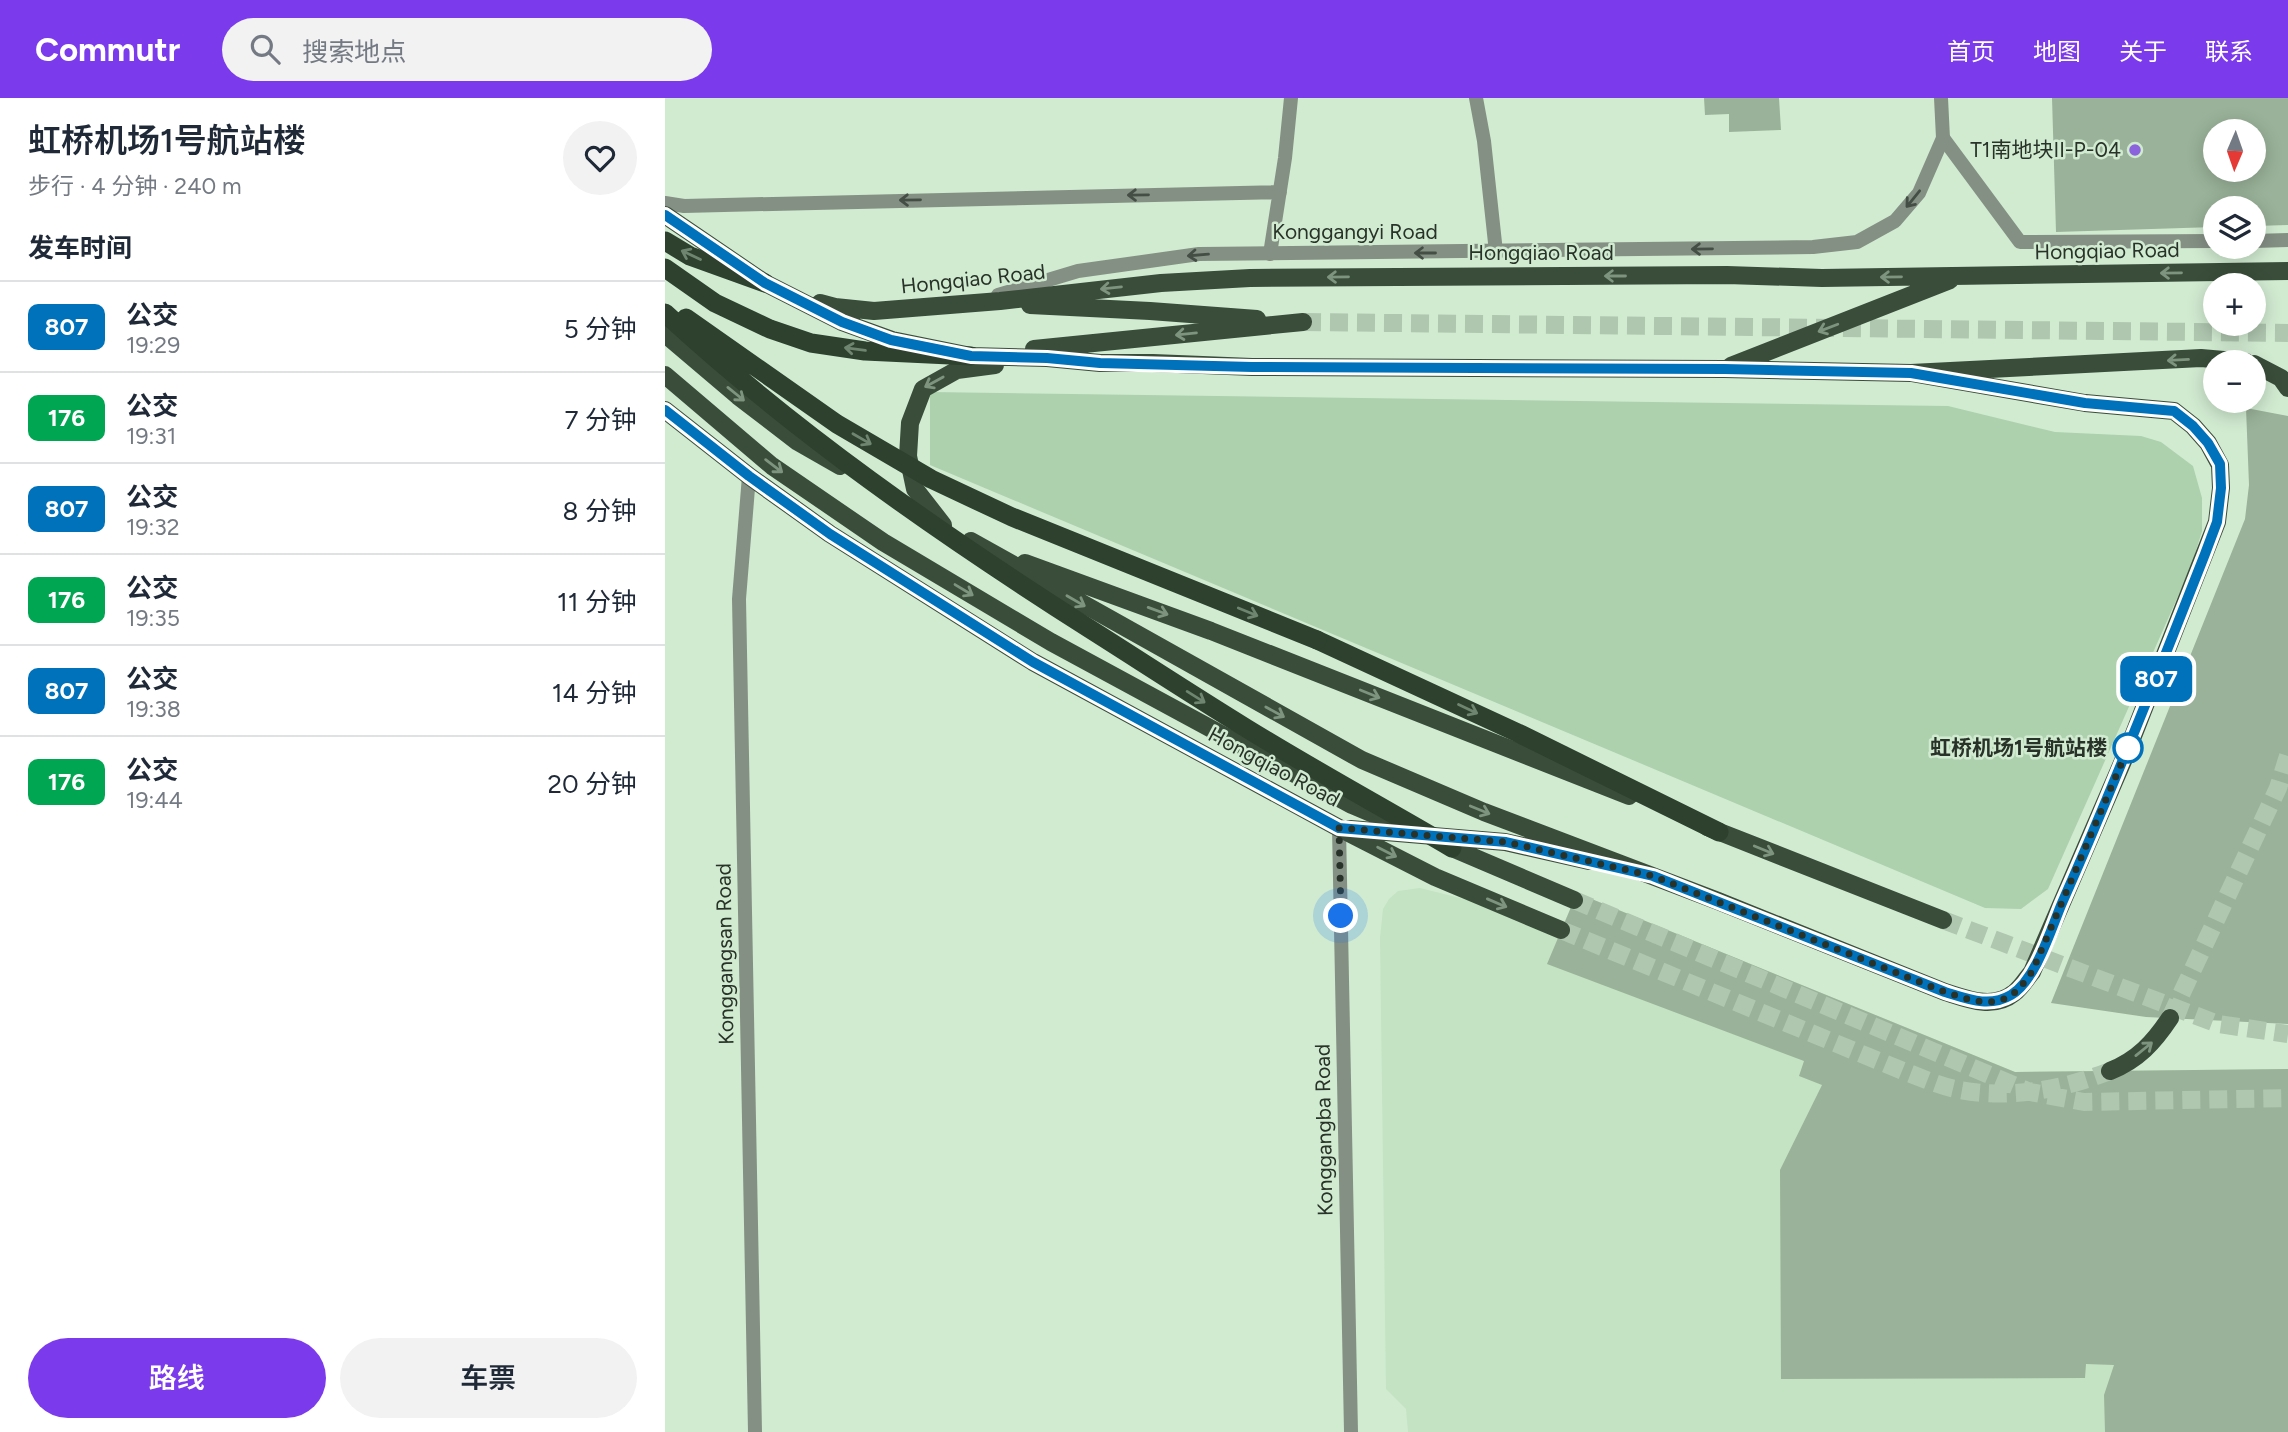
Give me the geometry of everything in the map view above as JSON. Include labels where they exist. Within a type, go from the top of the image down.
[{"type":"highway","points":[[665,241],[690,256],[765,283]]},
{"type":"highway","points":[[665,268],[715,303],[770,329],[811,343],[865,351],[971,356]]},
{"type":"highway","points":[[665,302],[736,355],[837,424],[931,479],[1012,517],[1317,640],[1518,733],[1719,832]]},
{"type":"highway","points":[[665,313],[704,349],[820,443],[882,490],[1016,583],[1248,729],[1453,848]]},
{"type":"main road","name":"Hongqiao Road","points":[[665,215],[765,283],[842,322],[891,340],[971,356],[1252,367],[1724,369],[1911,373],[2203,359]]},
{"type":"main road","name":"Hongqiao Road","points":[[797,297],[835,307],[874,311],[1161,283],[1250,278],[1713,275],[1822,278],[2288,271]]},
{"type":"main road","points":[[1724,369],[1960,276]]},
{"type":"main road","points":[[971,356],[1303,322],[1150,311],[972,303]]},
{"type":"main road","points":[[665,334],[738,396],[798,442],[1362,760],[1484,812],[1945,992],[1973,1001],[1994,1003],[2013,994],[2032,972],[2126,754],[2217,522],[2221,488],[2220,464],[2208,443],[2174,411],[2085,403],[1911,373]]},
{"type":"main road","points":[[943,525],[915,489],[908,456],[910,423],[923,389],[957,370],[1047,358]]},
{"type":"main road","points":[[2266,370],[2281,378],[2288,388]]},
{"type":"main road","name":"Hongqiao Road","points":[[665,375],[772,466],[883,542],[1051,642],[1352,805],[1574,900]]},
{"type":"main road","name":"Hongqiao Road","points":[[665,410],[749,476],[830,534],[1033,662],[1435,877],[1561,930]]},
{"type":"main road","points":[[979,546],[1211,631],[1943,920]]},
{"type":"main road","points":[[1339,828],[1506,842],[1653,876]]},
{"type":"main road","points":[[2110,1071],[2125,1065],[2154,1041],[2170,1018]]},
{"type":"street","points":[[1270,254],[1291,98]]},
{"type":"street","points":[[1476,98],[1484,141],[1496,252]]},
{"type":"street","name":"Konggangyi Road","points":[[972,303],[1078,271],[1199,254],[1814,247],[1857,242],[1895,221],[1919,193],[1943,138],[1941,98]]},
{"type":"street","points":[[1943,138],[2019,242],[2203,241]]},
{"type":"street","points":[[665,203],[698,205],[1280,192]]},
{"type":"street","points":[[2266,241],[2288,240]]},
{"type":"street","name":"Konggangsan Road","points":[[749,476],[739,599],[755,1432]]},
{"type":"street","name":"Konggangba Road","points":[[1339,828],[1351,1432]]},
{"type":"shaded area","points":[[930,392],[1948,406],[2055,432],[2141,436],[2161,442],[2193,466],[2202,498],[2202,531],[2191,567],[2048,889],[2021,909],[1985,908],[930,465]]},
{"type":"shaded area","points":[[1420,888],[1472,901],[1559,935],[1577,893],[2015,1072],[2288,1069],[2288,1432],[1408,1432],[1406,1409],[1386,1389],[1380,938],[1383,909],[1389,899],[1398,891]]},
{"type":"building","points":[[1704,98],[1779,98],[1781,130],[1729,132],[1729,114],[1705,115]]},
{"type":"building","name":"T1南地块II-P-04","points":[[2052,98],[2288,98],[2288,225],[2266,226],[2266,196],[2203,196],[2203,227],[2056,232]]},
{"type":"building","points":[[2266,412],[2288,416],[2288,1024],[2146,1017],[2051,1003],[2245,519],[2249,485],[2246,413]]},
{"type":"building","points":[[1577,893],[2015,1072],[2288,1069],[2288,1432],[2105,1432],[2104,1395],[2114,1365],[2086,1364],[2085,1378],[1781,1379],[1780,1170],[1822,1085],[1799,1076],[1804,1061],[1547,964]]},
{"type":"tunnel","points":[[1303,322],[2288,333]]},
{"type":"tunnel","points":[[2170,1018],[2278,788],[2288,756]]},
{"type":"tunnel","points":[[1574,900],[2030,1092],[2084,1102],[2288,1098]]},
{"type":"tunnel","points":[[1943,920],[2218,1024],[2288,1034]]},
{"type":"tunnel","points":[[1561,930],[1948,1087],[1994,1094],[2014,1093],[2053,1088],[2110,1071]]},
{"type":"bus line","name":"807","points":[[665,215],[765,283],[842,322],[891,340],[971,356],[1252,367],[1724,369],[1911,373],[2085,403],[2174,411],[2208,443],[2220,464],[2221,488],[2217,522],[2205,554],[2074,878],[2032,972],[2013,994],[1994,1003],[1973,1001],[1945,992],[1653,876],[1506,842],[1339,828],[1033,662],[830,534],[749,476],[665,410]]},
{"type":"place","name":"T1南地块II-P-04","points":[[2135,150]]},
{"type":"place","name":"虹桥机场1号航站楼","points":[[2128,748]]},
{"type":"route","points":[[1341,916],[1339,828],[1506,842],[1653,876],[1945,992],[1973,1001],[1994,1003],[2013,994],[2032,972],[2128,748]]}]
